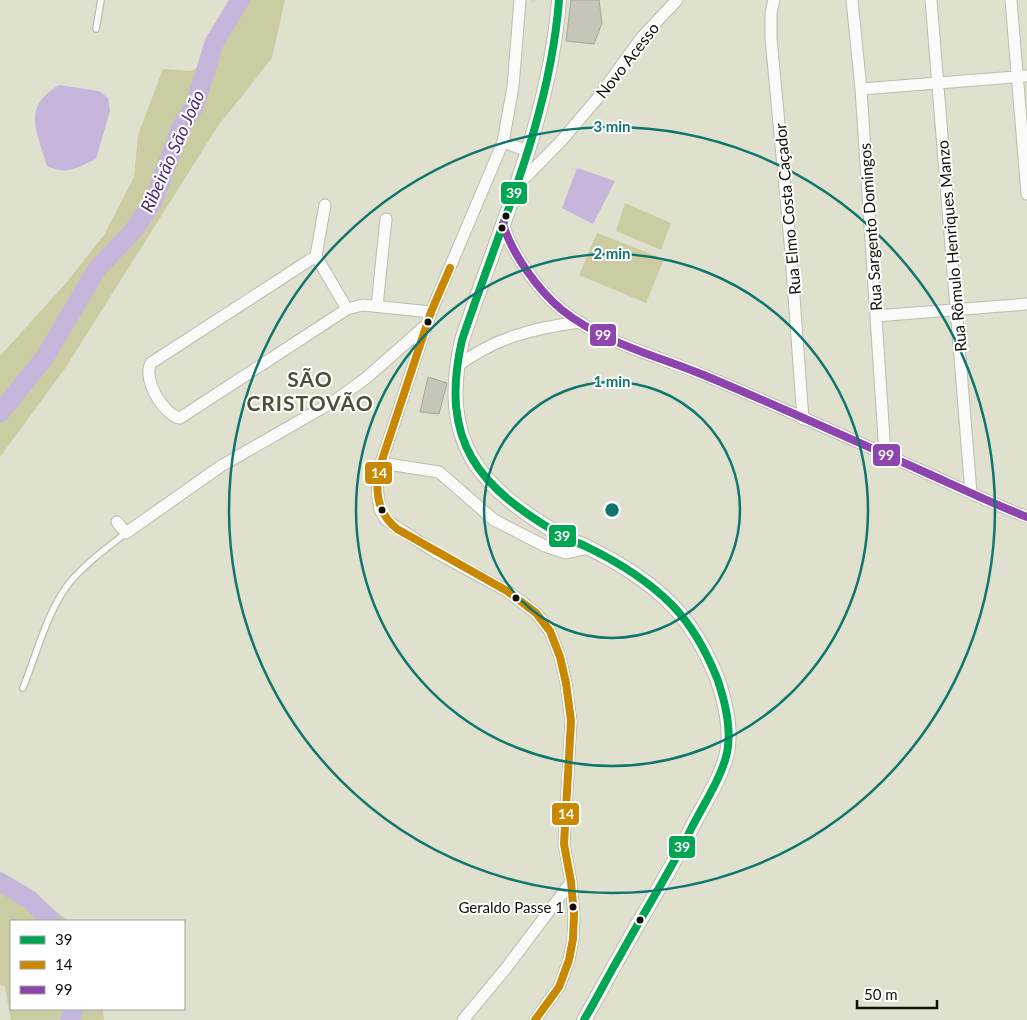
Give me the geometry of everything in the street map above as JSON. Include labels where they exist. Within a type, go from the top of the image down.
[{"type":"street","points":[[520,0],[513,87],[503,142],[431,312],[377,476],[380,510],[386,520],[435,552],[507,591],[536,613],[550,632],[566,683],[571,721],[571,751],[564,817],[564,844],[571,882],[574,914],[569,960],[558,987],[535,1020]]},
{"type":"street","points":[[559,0],[555,37],[528,152],[484,272],[462,340],[456,367],[454,405],[458,425],[473,460],[507,497],[566,538],[589,548],[644,582],[670,603],[689,624],[711,664],[720,689],[727,718],[728,735],[727,753],[705,803],[657,895],[584,1020]]},
{"type":"street","name":"Novo Acesso","points":[[516,188],[597,99],[642,37],[677,0]]},
{"type":"street","name":"Rua Elmo Costa Caçador","points":[[774,0],[771,13],[771,38],[789,233],[802,419]]},
{"type":"street","name":"Rua Sargento Domingos","points":[[852,0],[861,89],[885,454]]},
{"type":"street","name":"Rua Rômulo Henriques Manzo","points":[[931,0],[971,493]]},
{"type":"street","points":[[1011,0],[1022,77],[1027,194]]},
{"type":"street","points":[[861,89],[1022,77]]},
{"type":"street","points":[[503,142],[528,152]]},
{"type":"street","points":[[325,205],[316,256],[347,309]]},
{"type":"street","points":[[377,306],[386,219]]},
{"type":"street","points":[[503,224],[508,241],[548,296],[580,322],[619,342],[706,376],[1027,517]]},
{"type":"street","points":[[316,256],[151,363],[148,368],[149,383],[170,414],[180,418],[188,414],[347,309],[363,305],[431,312]]},
{"type":"street","points":[[876,316],[1027,304]]},
{"type":"street","points":[[456,367],[476,351],[496,341],[540,329],[580,322]]},
{"type":"street","points":[[117,522],[126,533],[222,466],[336,400],[366,378],[426,326]]},
{"type":"street","points":[[381,463],[439,472],[494,520],[546,546],[566,553],[589,548]]},
{"type":"street","points":[[463,1020],[507,967],[571,882]]},
{"type":"lane","points":[[96,29],[101,0]]},
{"type":"lane","points":[[24,688],[48,623],[70,582],[91,561],[126,533]]},
{"type":"green space","points":[[240,0],[285,0],[272,58],[218,126],[66,367],[0,457],[0,356],[66,283],[104,235],[134,177],[138,135],[163,69],[191,71],[198,67]]},
{"type":"green space","points":[[625,203],[671,223],[661,250],[616,231]]},
{"type":"green space","points":[[597,233],[664,259],[646,303],[579,275]]},
{"type":"green space","points":[[0,872],[68,920],[10,920],[10,1010],[103,1010],[104,1020],[11,1020],[5,987],[0,985]]},
{"type":"shaded area","points":[[59,85],[99,91],[108,98],[110,111],[96,159],[77,168],[66,170],[47,166],[36,131],[35,121],[40,102]]},
{"type":"shaded area","points":[[577,168],[615,181],[593,224],[562,208]]},
{"type":"building","points":[[571,0],[599,0],[602,23],[594,44],[566,41]]},
{"type":"building","points":[[428,377],[447,383],[439,414],[420,412]]},
{"type":"waterway","name":"Ribeirão São João","points":[[0,413],[45,357],[97,269],[133,231],[153,202],[180,129],[195,105],[214,43],[240,0]]},
{"type":"waterway","name":"Ribeirão São João","points":[[0,882],[30,900],[51,920]]},
{"type":"waterway","name":"Ribeirão São João","points":[[70,1020],[74,1010]]},
{"type":"transit line","name":"39","points":[[559,0],[554,44],[534,130],[507,215],[462,340],[456,376],[456,407],[461,434],[472,458],[488,480],[509,500],[564,537],[598,553],[631,572],[652,587],[679,612],[698,639],[717,678],[723,696],[729,734],[727,753],[716,782],[674,861],[584,1020]]},
{"type":"transit line","name":"99","points":[[503,224],[519,259],[535,282],[562,310],[595,331],[631,348],[706,376],[760,399],[1027,517]]},
{"type":"transit line","name":"14","points":[[450,268],[431,312],[381,463],[377,491],[381,508],[397,529],[507,591],[536,613],[550,631],[560,657],[566,683],[571,721],[564,844],[571,882],[574,914],[573,939],[569,960],[559,987],[535,1020]]},
{"type":"place","name":"Geraldo Passe 1","points":[[573,907]]},
{"type":"district","name":"SÃO CRISTOVÃO","points":[[310,390]]}]
